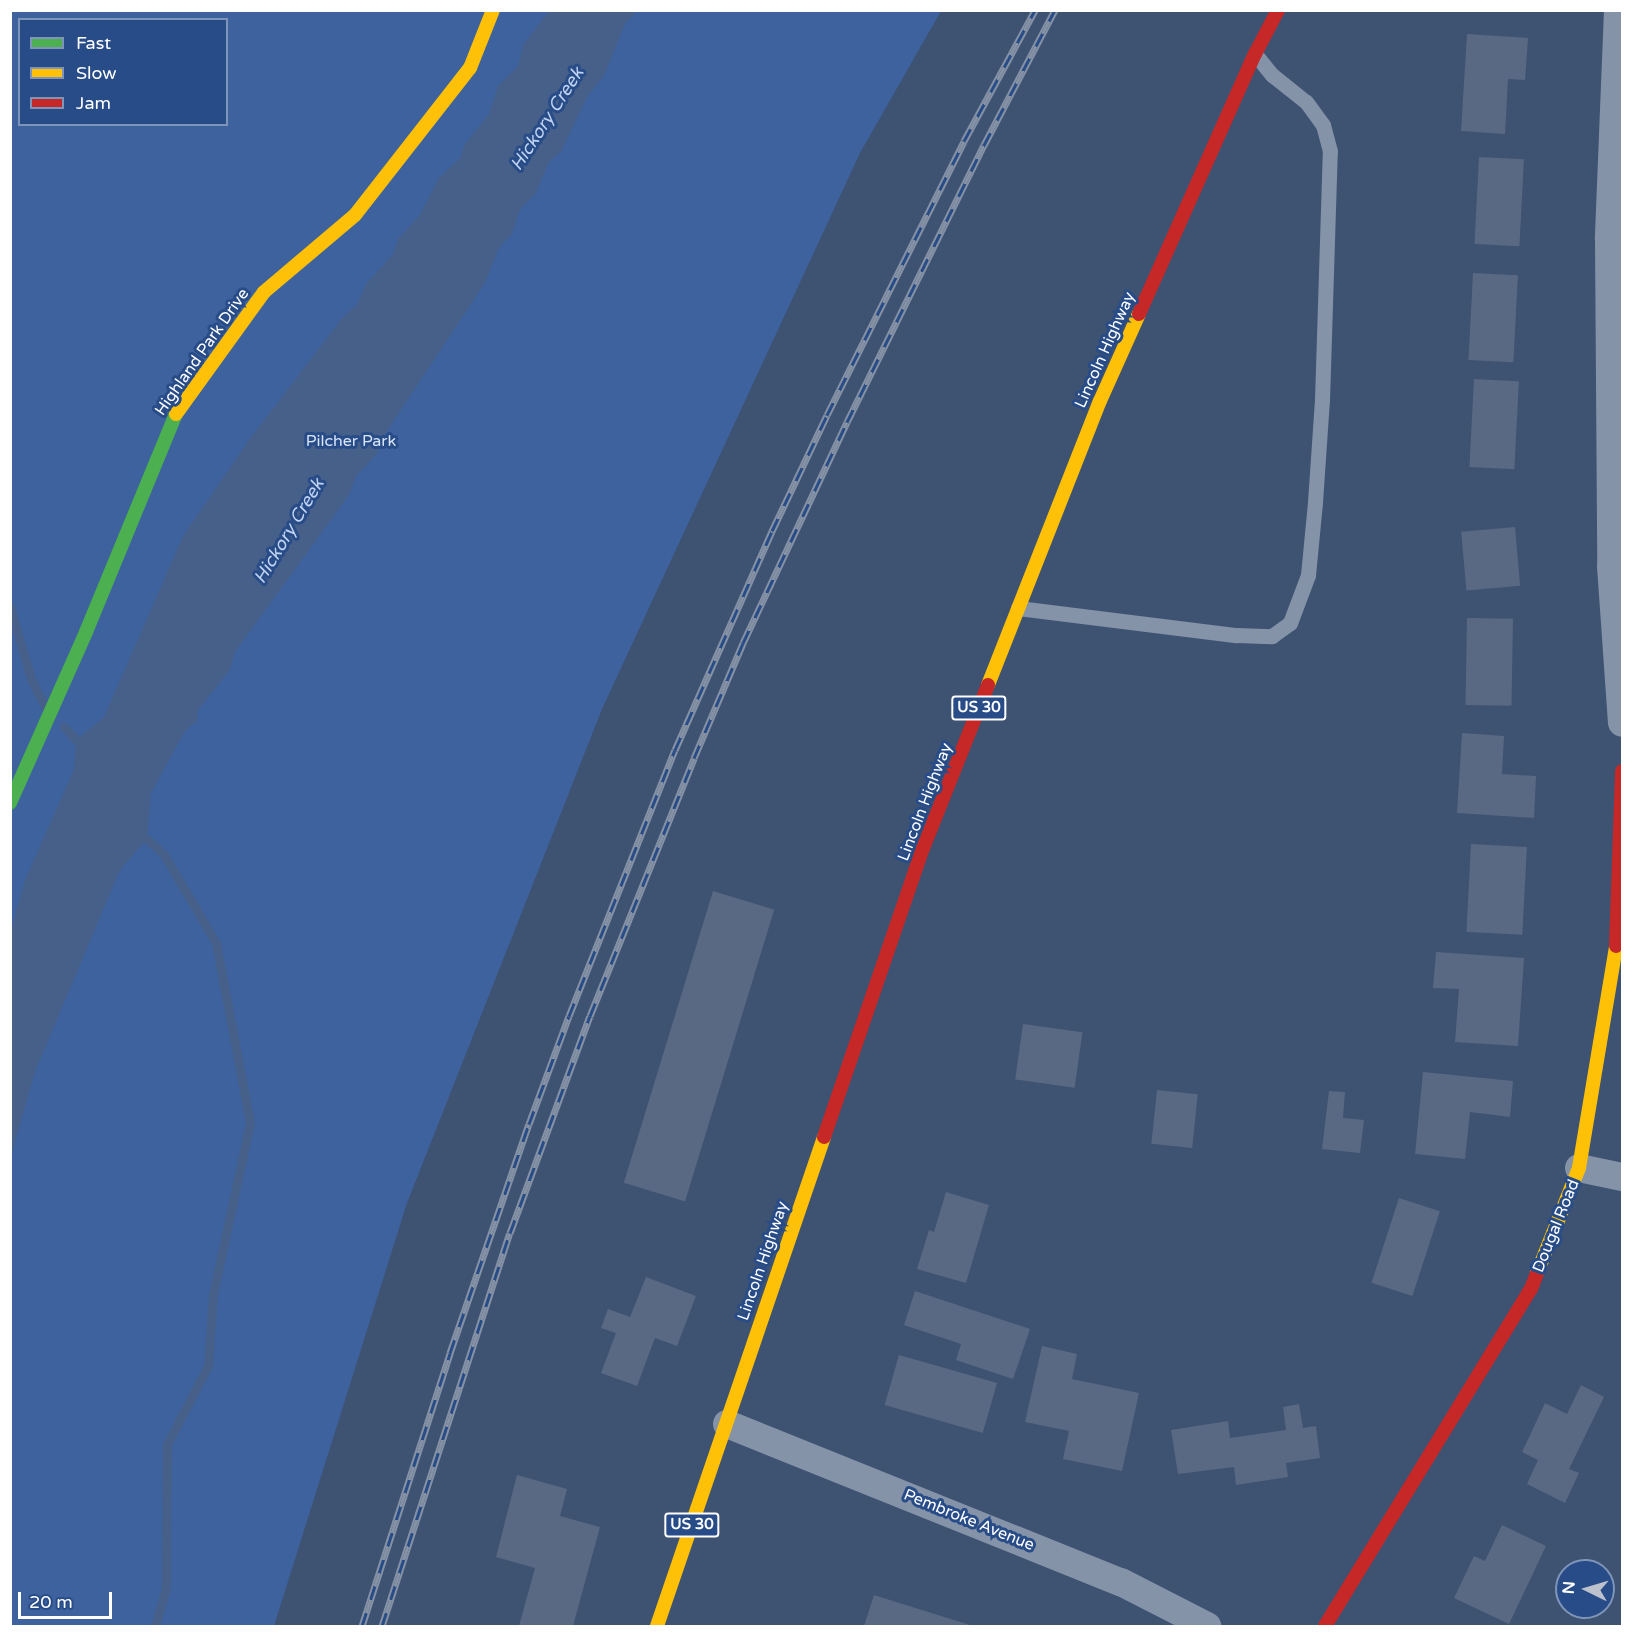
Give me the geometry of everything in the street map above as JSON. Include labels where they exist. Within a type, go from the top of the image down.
[{"type":"street","name":"Highland Park Drive","points":[[10,803],[86,632],[173,419],[264,292],[355,215],[470,68],[493,10]]},
{"type":"street","name":"Lincoln Highway","points":[[657,1626],[920,856],[1100,401],[1255,54],[1278,10]]},
{"type":"street","points":[[1618,10],[1609,240],[1611,555],[1623,723]]},
{"type":"street","name":"Dougal Road","points":[[1325,1626],[1531,1289],[1579,1168],[1618,936],[1623,771]]},
{"type":"street","points":[[1579,1168],[1623,1177]]},
{"type":"street","name":"Pembroke Avenue","points":[[727,1424],[1120,1582],[1206,1626]]},
{"type":"lane","points":[[1018,608],[1236,635],[1272,636],[1290,623],[1308,575],[1315,502],[1322,400],[1330,151],[1323,125],[1306,102],[1272,75],[1255,54]]},
{"type":"green space","name":"Pilcher Park","points":[[11,11],[941,11],[860,153],[602,709],[407,1203],[274,1626],[11,1626]]},
{"type":"water","name":"Hickory Creek","points":[[549,11],[637,11],[625,24],[604,76],[587,97],[561,152],[549,162],[536,193],[520,210],[512,234],[499,248],[485,283],[383,437],[377,454],[357,475],[349,495],[235,652],[230,670],[198,710],[197,721],[185,731],[151,793],[147,839],[120,870],[35,1072],[11,1157],[11,929],[25,880],[74,769],[76,740],[104,717],[183,536],[249,440],[342,318],[357,305],[366,284],[393,254],[398,239],[419,216],[439,178],[460,158],[465,144],[489,114],[498,86],[518,66],[523,45]]},
{"type":"building","points":[[1467,34],[1528,38],[1525,80],[1508,79],[1505,134],[1461,131]]},
{"type":"building","points":[[1479,157],[1524,159],[1519,246],[1474,244]]},
{"type":"building","points":[[1473,273],[1518,275],[1513,362],[1468,360]]},
{"type":"building","points":[[1474,379],[1519,381],[1514,469],[1469,467]]},
{"type":"building","points":[[1515,527],[1520,586],[1466,590],[1461,532]]},
{"type":"building","points":[[1467,618],[1513,619],[1511,706],[1465,705]]},
{"type":"building","points":[[1462,733],[1504,736],[1502,774],[1536,776],[1534,818],[1457,813]]},
{"type":"building","points":[[1471,844],[1527,847],[1522,935],[1466,932]]},
{"type":"building","points":[[713,891],[774,910],[685,1201],[624,1183]]},
{"type":"building","points":[[1436,952],[1524,958],[1518,1046],[1455,1042],[1459,989],[1433,988]]},
{"type":"building","points":[[1023,1024],[1082,1032],[1075,1088],[1015,1079]]},
{"type":"building","points":[[1423,1072],[1513,1081],[1510,1117],[1470,1112],[1465,1159],[1415,1154]]},
{"type":"building","points":[[1157,1090],[1198,1094],[1192,1148],[1151,1144]]},
{"type":"building","points":[[1329,1091],[1345,1092],[1343,1118],[1364,1120],[1360,1153],[1322,1149]]},
{"type":"building","points":[[946,1192],[989,1205],[966,1283],[917,1269],[929,1230],[934,1232]]},
{"type":"building","points":[[1399,1198],[1440,1211],[1412,1296],[1371,1283]]},
{"type":"building","points":[[646,1277],[696,1296],[677,1346],[655,1338],[637,1386],[601,1373],[616,1333],[601,1328],[608,1309],[630,1317]]},
{"type":"building","points":[[915,1291],[1030,1329],[1013,1379],[956,1360],[961,1344],[904,1325]]},
{"type":"building","points":[[1042,1346],[1077,1354],[1072,1379],[1139,1393],[1122,1471],[1063,1459],[1069,1431],[1025,1422]]},
{"type":"building","points":[[899,1355],[997,1383],[983,1433],[885,1405]]},
{"type":"building","points":[[1581,1385],[1604,1397],[1569,1469],[1579,1473],[1565,1503],[1527,1484],[1538,1460],[1522,1452],[1545,1403],[1567,1414]]},
{"type":"building","points":[[1299,1404],[1303,1428],[1316,1426],[1320,1458],[1286,1463],[1288,1477],[1236,1485],[1234,1467],[1178,1474],[1171,1430],[1228,1421],[1230,1438],[1286,1430],[1283,1407]]},
{"type":"building","points":[[517,1475],[567,1489],[560,1516],[600,1527],[573,1626],[519,1626],[535,1568],[496,1557]]},
{"type":"building","points":[[1502,1525],[1546,1546],[1509,1624],[1454,1598],[1474,1556],[1485,1561]]},
{"type":"building","points":[[874,1595],[973,1626],[864,1626]]},
{"type":"waterway","points":[[10,607],[31,679],[45,706]]},
{"type":"waterway","points":[[64,727],[76,740]]},
{"type":"waterway","points":[[147,839],[164,855],[216,943],[250,1123],[213,1294],[208,1366],[167,1444],[166,1588],[155,1626]]},
{"type":"railway","points":[[362,1626],[450,1353],[529,1124],[569,1016],[675,750],[772,531],[827,415],[964,141],[1035,10]]},
{"type":"railway","points":[[382,1626],[510,1233],[590,1016],[694,758],[743,643],[847,422],[984,145],[1055,10]]},
{"type":"traffic: fast","points":[[10,803],[86,632],[176,414]]},
{"type":"traffic: slow","points":[[176,414],[264,292],[355,215],[470,68],[493,10]]},
{"type":"traffic: slow","points":[[988,685],[1100,401],[1139,314]]},
{"type":"traffic: slow","points":[[1537,1273],[1579,1168],[1616,946]]},
{"type":"traffic: slow","points":[[657,1626],[824,1137]]},
{"type":"traffic: jam","points":[[1139,314],[1255,54],[1278,10]]},
{"type":"traffic: jam","points":[[824,1137],[920,856],[988,685]]},
{"type":"traffic: jam","points":[[1616,946],[1622,771]]},
{"type":"traffic: jam","points":[[1325,1626],[1531,1289],[1537,1273]]}]
